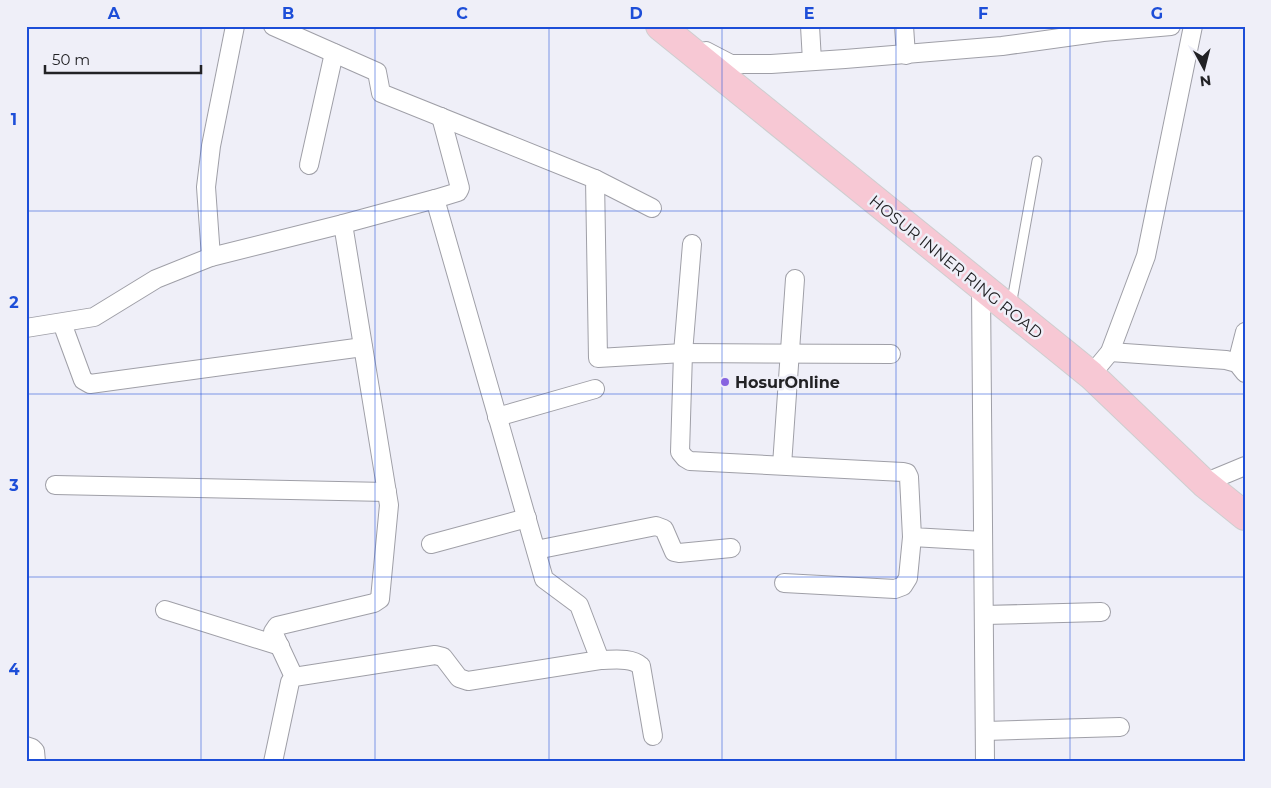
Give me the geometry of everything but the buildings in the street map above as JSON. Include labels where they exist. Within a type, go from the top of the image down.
[{"type":"main road","name":"HOSUR INNER RING ROAD","points":[[675,34],[981,288],[1091,375],[1204,483],[1245,516]]},
{"type":"street","points":[[210,257],[206,187],[211,146],[235,26]]},
{"type":"street","points":[[273,26],[296,31],[334,53],[377,72],[381,93],[595,179],[652,208]]},
{"type":"street","points":[[810,26],[812,61]]},
{"type":"street","points":[[904,26],[906,55]]},
{"type":"street","points":[[675,34],[690,46],[698,46],[731,64],[906,55],[1002,46],[1148,27],[1171,26]]},
{"type":"street","points":[[1091,375],[1110,352],[1146,256],[1193,26]]},
{"type":"street","points":[[309,165],[334,53]]},
{"type":"street","points":[[26,328],[94,317],[156,279],[210,257],[343,224],[458,192],[460,188],[441,117]]},
{"type":"street","points":[[595,179],[598,358],[683,353],[891,354]]},
{"type":"street","points":[[435,199],[544,579],[579,605],[600,660]]},
{"type":"street","points":[[294,677],[273,632],[278,626],[374,604],[380,598],[389,505],[343,224]]},
{"type":"street","points":[[692,244],[683,353],[680,452],[685,458],[690,460],[906,473],[909,477],[912,538],[908,578],[903,586],[895,589],[784,583]]},
{"type":"street","points":[[782,465],[794,279]]},
{"type":"street","points":[[981,288],[985,762]]},
{"type":"street","points":[[62,323],[83,380],[90,384],[363,346]]},
{"type":"street","points":[[1110,352],[1226,360],[1241,368],[1245,332]]},
{"type":"street","points":[[498,417],[594,389]]},
{"type":"street","points":[[1204,483],[1245,466]]},
{"type":"street","points":[[55,485],[387,492]]},
{"type":"street","points":[[431,544],[527,518]]},
{"type":"street","points":[[536,550],[656,526],[664,529],[674,552],[731,548]]},
{"type":"street","points":[[912,538],[983,540]]},
{"type":"street","points":[[165,610],[280,646]]},
{"type":"street","points":[[984,615],[1101,612]]},
{"type":"street","points":[[273,762],[290,682],[294,677],[435,655],[442,657],[459,678],[468,681],[600,660],[628,660],[638,663],[641,666],[653,736]]},
{"type":"street","points":[[984,731],[1120,727]]},
{"type":"street","points":[[26,746],[35,751],[36,762]]},
{"type":"lane","points":[[1010,311],[1037,161]]},
{"type":"place","name":"HosurOnline","points":[[725,382]]}]
